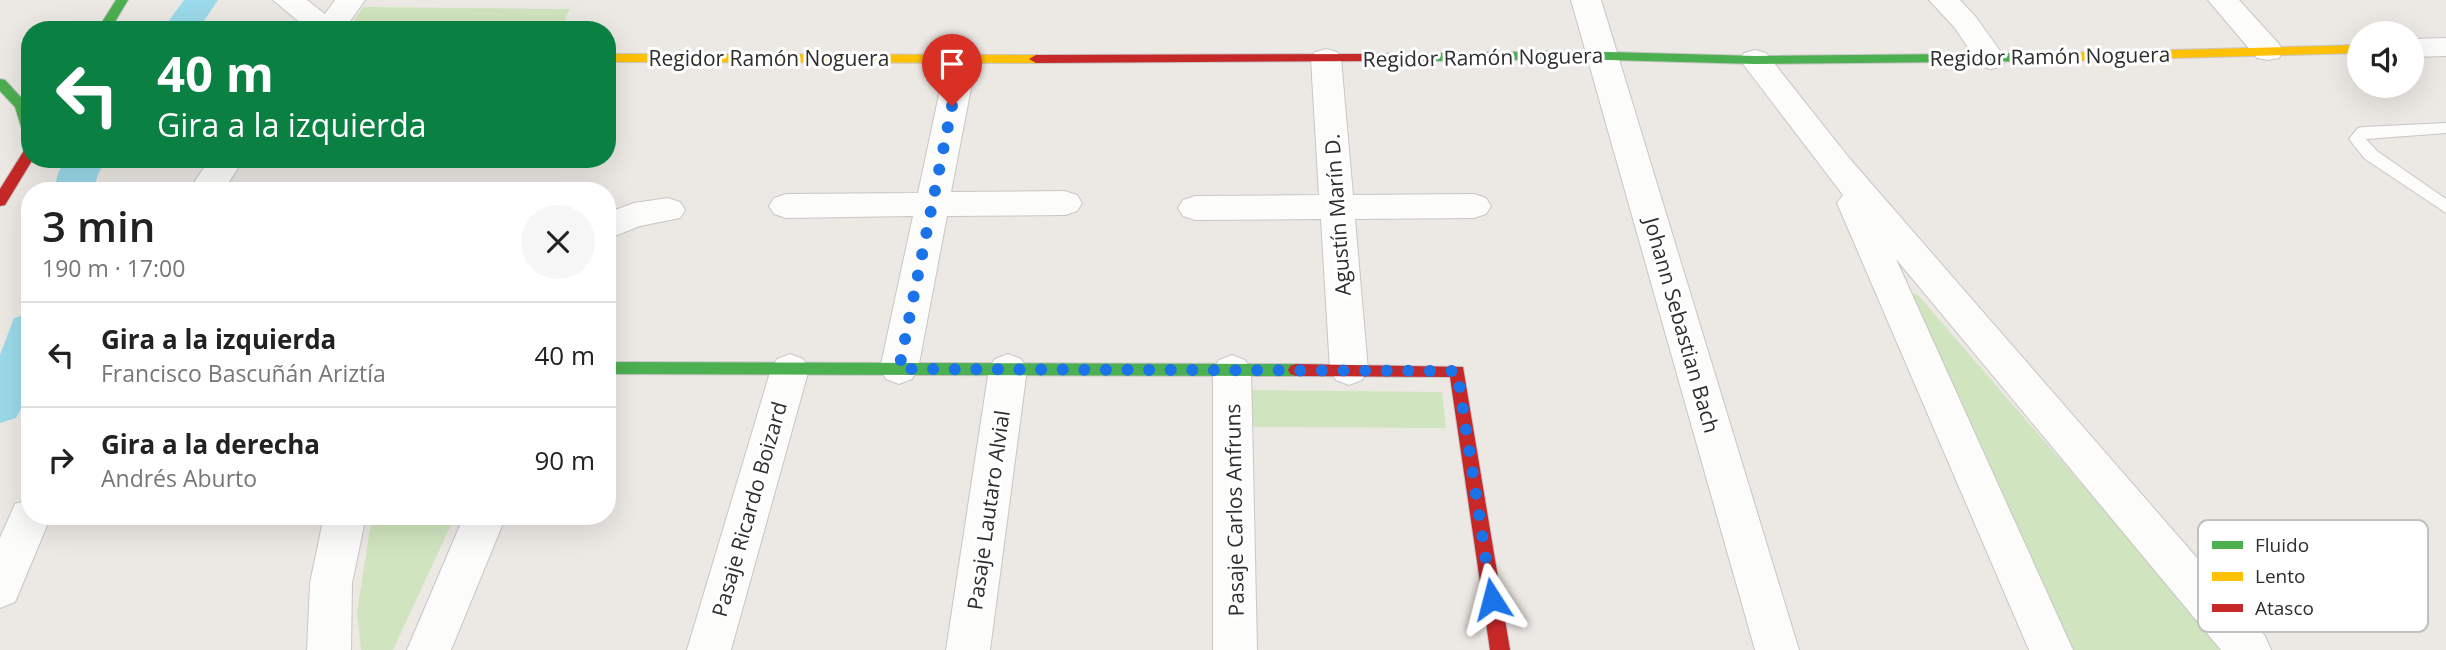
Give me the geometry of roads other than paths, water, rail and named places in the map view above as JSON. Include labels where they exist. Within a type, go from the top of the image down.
[{"type":"street","points":[[109,21],[122,0]]},
{"type":"street","points":[[288,0],[316,21]]},
{"type":"street","points":[[335,21],[350,0]]},
{"type":"street","name":"Johann Sebastian Bach","points":[[1586,0],[1777,650]]},
{"type":"street","points":[[1944,0],[1965,22],[1991,59]]},
{"type":"street","points":[[2223,0],[2267,51]]},
{"type":"street","points":[[2424,48],[2446,47]]},
{"type":"street","name":"Regidor Ramón Noguera","points":[[616,58],[1326,59],[1603,55],[1755,60],[1991,59],[2347,49]]},
{"type":"street","points":[[899,369],[962,57]]},
{"type":"street","name":"Agustín Marín D.","points":[[1326,59],[1349,370]]},
{"type":"street","points":[[1755,60],[1838,167],[2198,590]]},
{"type":"street","points":[[3,76],[12,92],[21,100]]},
{"type":"street","points":[[8,128],[21,112]]},
{"type":"street","points":[[0,201],[21,166]]},
{"type":"street","points":[[1838,167],[2051,650]]},
{"type":"street","points":[[786,206],[1065,203]]},
{"type":"street","points":[[1195,208],[1474,206]]},
{"type":"street","points":[[616,223],[634,215],[668,210]]},
{"type":"street","points":[[616,368],[1457,371],[1500,650]]},
{"type":"street","name":"Pasaje Ricardo Boizard","points":[[709,650],[790,369]]},
{"type":"street","name":"Pasaje Lautaro Alvial","points":[[968,650],[1008,369]]},
{"type":"street","name":"Pasaje Carlos Anfruns","points":[[1232,370],[1236,650]]},
{"type":"street","points":[[0,589],[26,525]]},
{"type":"street","points":[[329,650],[327,621],[330,578],[343,525]]},
{"type":"street","points":[[429,650],[481,525]]},
{"type":"street","points":[[2234,632],[2249,650]]},
{"type":"lane","points":[[2446,128],[2363,132],[2357,139],[2371,155],[2446,207]]},
{"type":"waterway","points":[[186,21],[201,0]]},
{"type":"waterway","points":[[76,182],[81,168]]},
{"type":"waterway","points":[[0,405],[15,378],[21,359]]}]
